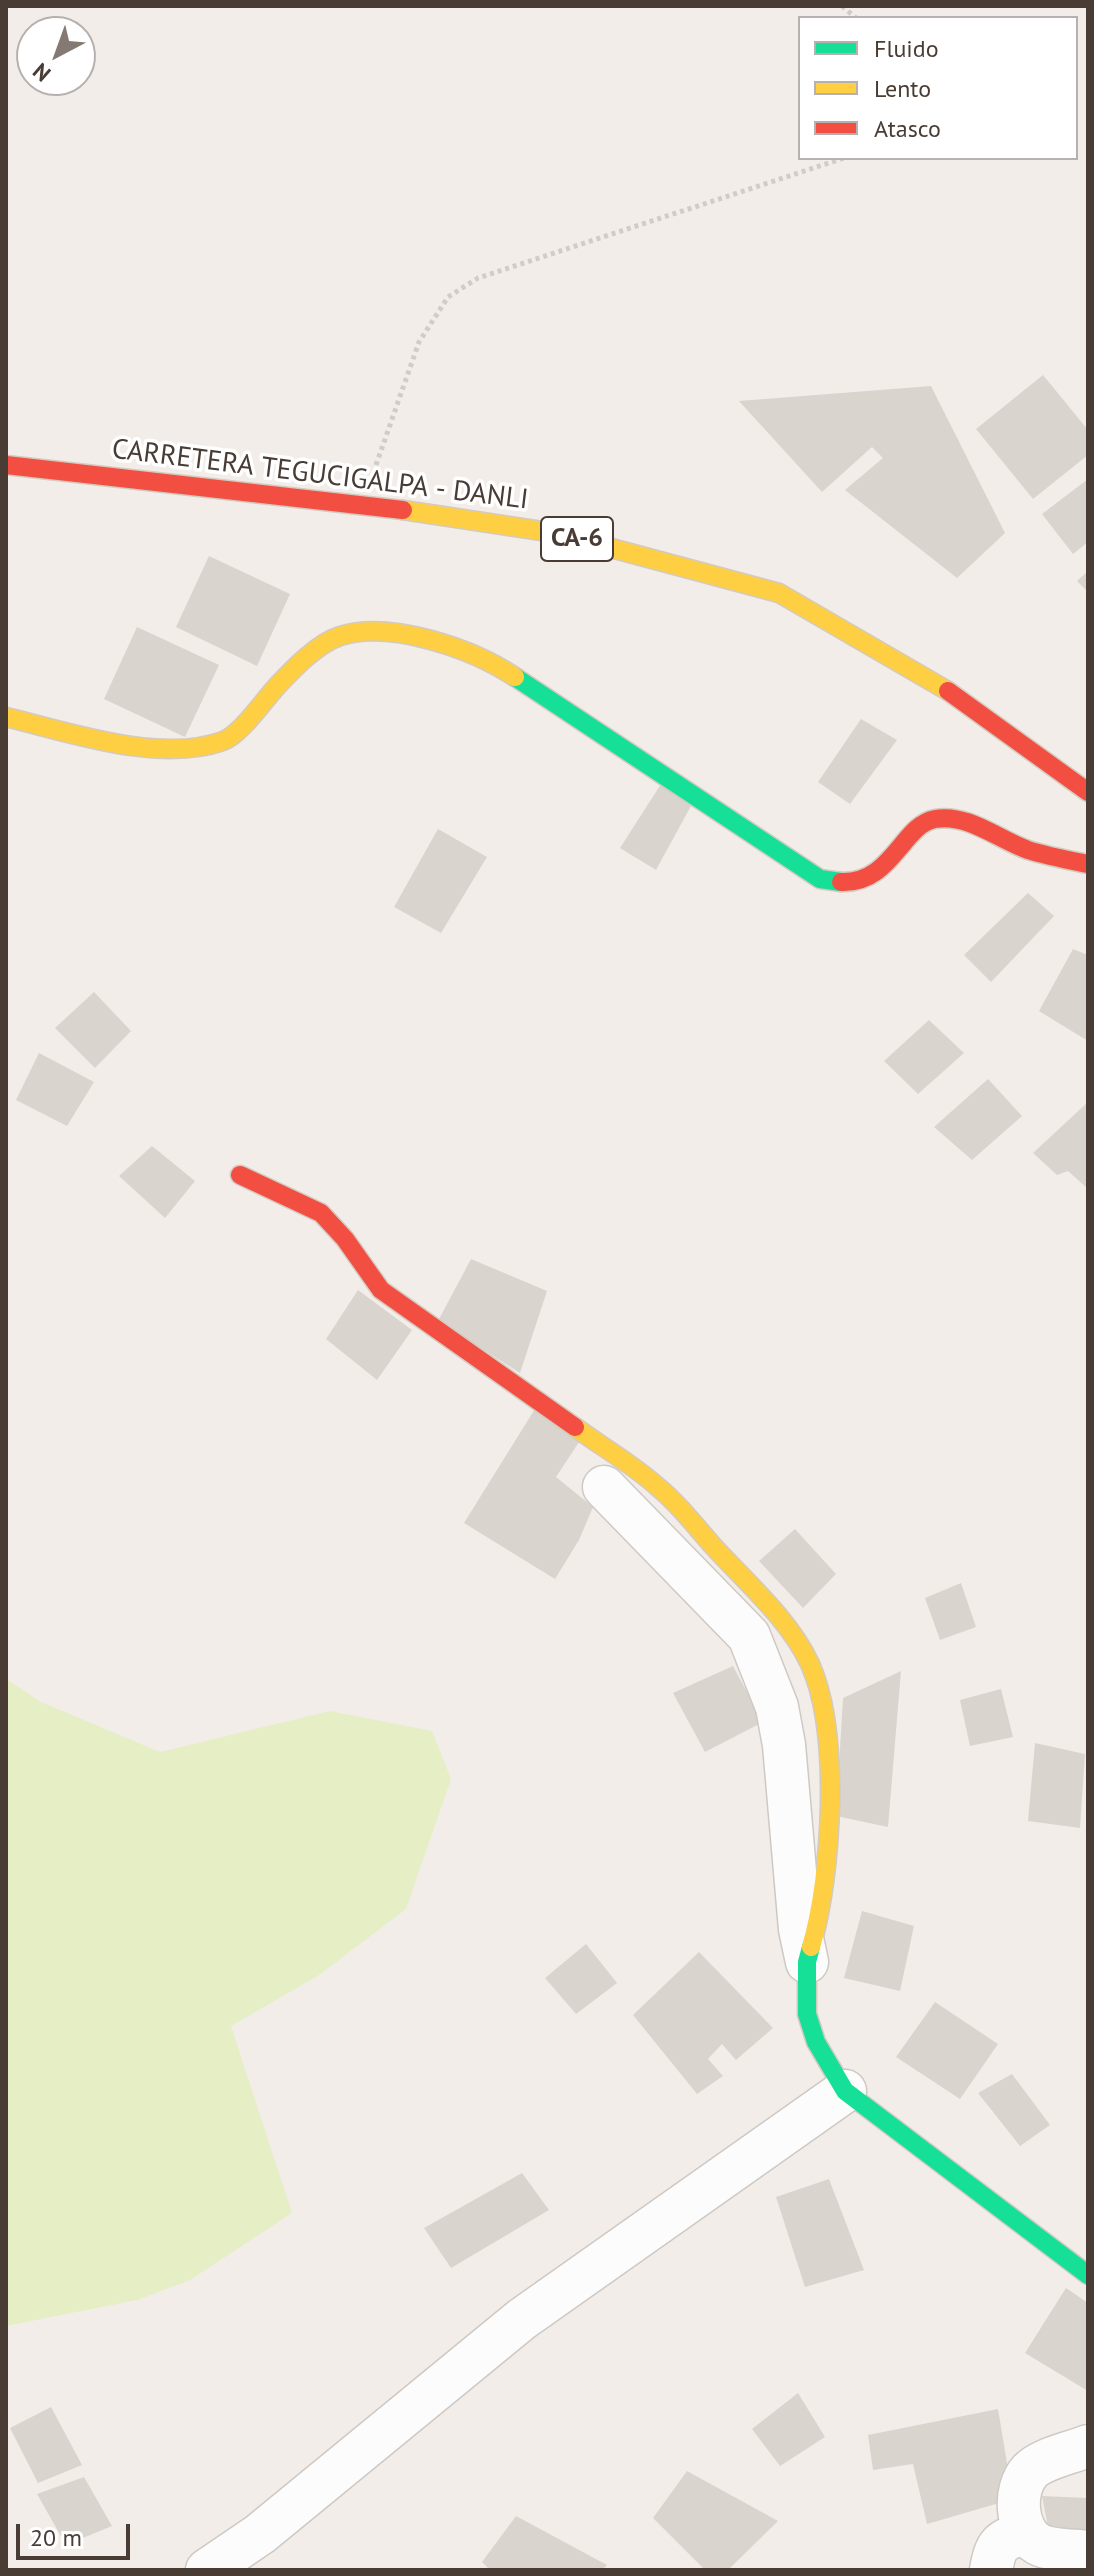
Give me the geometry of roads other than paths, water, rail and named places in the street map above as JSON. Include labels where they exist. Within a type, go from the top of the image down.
[{"type":"main road","name":"CARRETERA TEGUCIGALPA - DANLI","points":[[6,465],[363,504],[555,533],[779,593],[948,691],[1088,792]]},
{"type":"main road","points":[[6,717],[105,740],[177,748],[208,747],[226,740],[304,660],[340,636],[373,632],[410,637],[460,648],[497,665],[820,879],[838,884],[856,883],[897,851],[923,823],[939,818],[961,820],[1027,850],[1088,864]]},
{"type":"main road","points":[[240,1175],[321,1213],[345,1239],[381,1290],[660,1488],[783,1623],[809,1662],[821,1696],[829,1740],[828,1837],[821,1914],[807,1962],[807,2014],[816,2042],[845,2091],[1088,2275]]},
{"type":"street","points":[[604,1487],[749,1636],[763,1667],[777,1707],[784,1745],[800,1929],[807,1962]]},
{"type":"street","points":[[207,2570],[260,2534],[522,2319],[845,2091]]},
{"type":"street","points":[[1088,2446],[1031,2469],[1022,2485],[1019,2511],[1026,2533],[1039,2545],[1088,2552]]},
{"type":"street","points":[[991,2570],[996,2547],[1006,2538],[1026,2533]]}]
